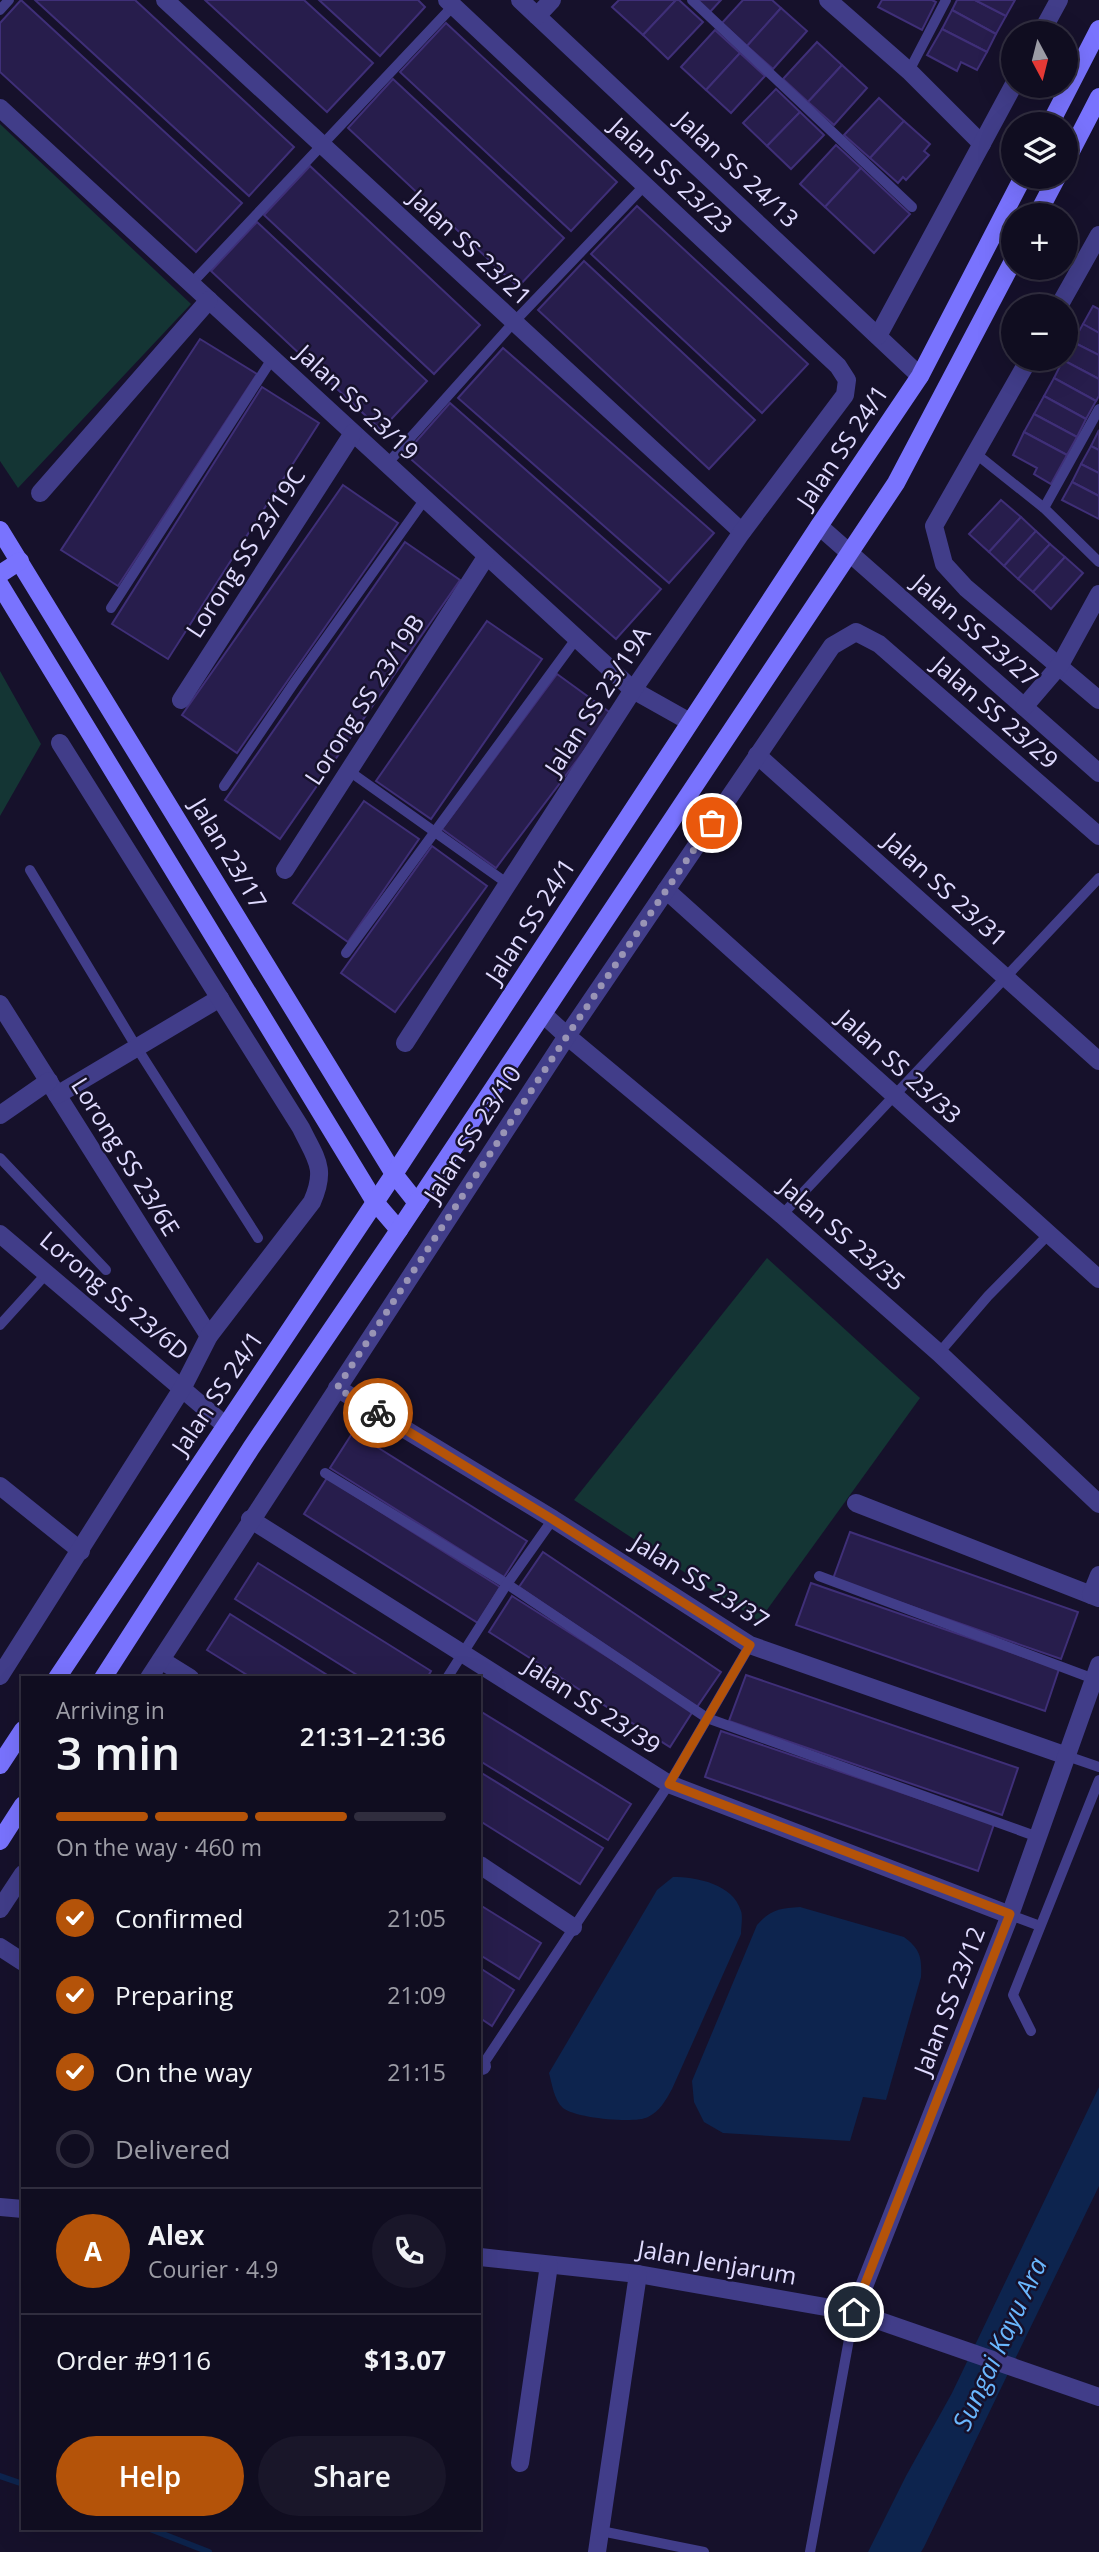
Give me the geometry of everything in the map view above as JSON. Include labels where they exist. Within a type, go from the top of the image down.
[{"type":"main road","points":[[1056,112],[1099,29]]},
{"type":"main road","points":[[1078,137],[1099,97]]},
{"type":"main road","name":"Jalan SS 24/1","points":[[58,1676],[394,1174],[920,376],[1017,189]]},
{"type":"main road","points":[[104,1676],[251,1448],[896,483],[1003,280]]},
{"type":"main road","name":"Jalan 23/17","points":[[0,530],[394,1174],[417,1203]]},
{"type":"main road","points":[[0,574],[20,561]]},
{"type":"main road","points":[[0,585],[375,1202],[399,1230]]},
{"type":"main road","points":[[0,1765],[21,1733]]},
{"type":"main road","points":[[0,1841],[21,1808]]},
{"type":"street","name":"Jalan SS 23/21","points":[[165,0],[742,532]]},
{"type":"street","name":"Jalan SS 24/13","points":[[520,0],[920,376]]},
{"type":"street","points":[[537,16],[552,0]]},
{"type":"street","points":[[828,0],[909,71],[982,144]]},
{"type":"street","points":[[847,18],[856,0]]},
{"type":"street","points":[[1048,21],[1059,0]]},
{"type":"street","name":"Jalan SS 23/23","points":[[450,3],[838,366],[847,380],[845,395]]},
{"type":"street","points":[[878,336],[1007,98]]},
{"type":"street","name":"Jalan SS 23/19","points":[[0,108],[632,690],[690,722]]},
{"type":"street","points":[[1066,294],[1099,235]]},
{"type":"street","points":[[40,493],[209,300]]},
{"type":"street","points":[[1022,371],[934,526],[944,564],[966,588],[1099,700]]},
{"type":"street","name":"Jalan SS 23/19A","points":[[405,1043],[632,690],[742,532],[845,395]]},
{"type":"street","name":"Lorong SS 23/19C","points":[[181,700],[353,433]]},
{"type":"street","name":"Jalan SS 23/27","points":[[819,526],[1099,773]]},
{"type":"street","name":"Lorong SS 23/19B","points":[[285,870],[486,557]]},
{"type":"street","points":[[1024,707],[1060,665],[1099,594]]},
{"type":"street","name":"Jalan SS 23/10","points":[[150,1676],[250,1519],[567,1036],[832,646],[856,632]]},
{"type":"street","name":"Jalan SS 23/29","points":[[856,632],[879,644],[1099,836]]},
{"type":"street","points":[[0,1676],[183,1387],[209,1336],[312,1202],[319,1185],[320,1168],[301,1128],[60,743]]},
{"type":"street","name":"Jalan SS 23/31","points":[[757,755],[1099,1061]]},
{"type":"street","name":"Jalan SS 23/33","points":[[666,890],[1099,1279]]},
{"type":"street","points":[[0,1115],[137,1048],[220,998]]},
{"type":"street","name":"Lorong SS 23/6E","points":[[0,1004],[209,1336]]},
{"type":"street","name":"Jalan SS 23/35","points":[[543,1014],[782,1215],[939,1353],[1099,1504]]},
{"type":"street","name":"Lorong SS 23/6D","points":[[0,1234],[48,1272],[226,1426]]},
{"type":"street","name":"Jalan SS 23/37","points":[[337,1388],[552,1519],[750,1645],[1068,1756]]},
{"type":"street","points":[[0,1486],[81,1551]]},
{"type":"street","points":[[856,1503],[1095,1596],[1099,1575]]},
{"type":"street","name":"Jalan SS 23/39","points":[[250,1519],[669,1784],[1010,1914]]},
{"type":"street","points":[[161,1660],[187,1676]]},
{"type":"street","name":"Jalan SS 23/12","points":[[854,2312],[1010,1914],[1097,1672]]},
{"type":"street","points":[[481,1866],[573,1927]]},
{"type":"street","points":[[0,1909],[21,1877]]},
{"type":"street","points":[[0,1947],[21,1961]]},
{"type":"street","points":[[0,2207],[21,2209]]},
{"type":"street","name":"Jalan Jenjarum","points":[[481,2257],[638,2274],[854,2312],[1099,2397]]},
{"type":"street","points":[[520,2463],[549,2264]]},
{"type":"street","points":[[597,2552],[638,2274]]},
{"type":"lane","points":[[0,10],[9,0]]},
{"type":"lane","points":[[692,0],[912,207]]},
{"type":"lane","points":[[909,71],[946,0]]},
{"type":"lane","points":[[191,284],[322,145],[450,3]]},
{"type":"lane","points":[[387,464],[514,322],[645,185]]},
{"type":"lane","points":[[111,608],[272,359]]},
{"type":"lane","points":[[1044,508],[1099,409]]},
{"type":"lane","points":[[975,453],[1044,508],[1099,562]]},
{"type":"lane","points":[[225,786],[294,682],[425,499]]},
{"type":"lane","points":[[346,953],[576,639]]},
{"type":"lane","points":[[349,771],[508,884]]},
{"type":"lane","points":[[30,870],[137,1048],[258,1238]]},
{"type":"lane","points":[[782,1215],[1099,878]]},
{"type":"lane","points":[[0,1158],[106,1270]]},
{"type":"lane","points":[[939,1353],[988,1296],[1049,1234]]},
{"type":"lane","points":[[0,1325],[48,1272]]},
{"type":"lane","points":[[325,1473],[507,1584],[707,1718],[1038,1837]]},
{"type":"lane","points":[[448,1676],[552,1519]]},
{"type":"lane","points":[[819,1576],[1097,1672]]},
{"type":"lane","points":[[481,2065],[669,1784],[750,1645]]},
{"type":"lane","points":[[1068,1756],[1099,1767]]},
{"type":"lane","points":[[1031,2031],[1013,1996],[1099,1780]]},
{"type":"lane","points":[[1010,1914],[1040,1926]]},
{"type":"lane","points":[[810,2552],[854,2312]]},
{"type":"lane","points":[[601,2531],[704,2552]]},
{"type":"green space","points":[[0,124],[191,304],[18,488],[0,461]]},
{"type":"green space","points":[[0,671],[41,744],[0,816]]},
{"type":"green space","points":[[767,1258],[920,1398],[759,1621],[574,1500]]},
{"type":"water","points":[[673,1877],[703,1881],[730,1894],[741,1911],[741,1934],[672,2089],[659,2108],[648,2117],[631,2120],[570,2112],[557,2101],[549,2073],[657,1890]]},
{"type":"water","points":[[800,1907],[904,1937],[917,1950],[920,1959],[921,1977],[886,2100],[863,2097],[850,2141],[723,2133],[704,2122],[694,2102],[692,2081],[757,1925],[776,1911]]},
{"type":"water","name":"Sungai Kayu Ara","points":[[1099,2087],[1099,2186],[924,2547],[921,2552],[868,2552],[952,2393]]},
{"type":"building","points":[[21,0],[242,203],[196,252],[0,72],[0,23]]},
{"type":"building","points":[[35,0],[135,0],[294,147],[249,196]]},
{"type":"building","points":[[205,0],[304,0],[373,63],[327,112]]},
{"type":"building","points":[[319,0],[418,0],[425,7],[380,56]]},
{"type":"building","points":[[619,0],[676,0],[643,35],[612,7]]},
{"type":"building","points":[[676,0],[703,22],[668,59],[643,35]]},
{"type":"building","points":[[694,0],[721,0],[709,13]]},
{"type":"building","points":[[743,0],[772,0],[781,8],[747,46],[722,23]]},
{"type":"building","points":[[882,0],[936,2],[922,30],[878,7]]},
{"type":"building","points":[[957,0],[975,0],[1006,16],[996,34],[952,10]]},
{"type":"building","points":[[975,0],[1015,0],[1006,16]]},
{"type":"building","points":[[781,8],[807,31],[773,69],[747,46]]},
{"type":"building","points":[[952,10],[996,34],[987,52],[942,29]]},
{"type":"building","points":[[446,23],[617,182],[571,231],[400,72]]},
{"type":"building","points":[[942,29],[987,52],[977,70],[961,62],[957,71],[927,55]]},
{"type":"building","points":[[715,30],[740,53],[706,90],[681,67]]},
{"type":"building","points":[[817,42],[842,65],[808,102],[783,79]]},
{"type":"building","points":[[740,53],[765,76],[731,113],[706,90]]},
{"type":"building","points":[[842,65],[867,88],[834,125],[808,102]]},
{"type":"building","points":[[393,79],[564,238],[518,287],[348,128]]},
{"type":"building","points":[[776,89],[800,112],[767,146],[743,123]]},
{"type":"building","points":[[879,98],[904,121],[870,158],[844,135]]},
{"type":"building","points":[[800,112],[824,135],[791,169],[767,146]]},
{"type":"building","points":[[904,121],[930,144],[924,151],[929,155],[906,180],[903,177],[898,183],[870,158]]},
{"type":"building","points":[[836,145],[861,168],[825,207],[800,184]]},
{"type":"building","points":[[310,166],[480,325],[434,374],[264,215]]},
{"type":"building","points":[[861,168],[910,214],[874,253],[825,207]]},
{"type":"building","points":[[637,206],[808,364],[762,413],[591,254]]},
{"type":"building","points":[[257,222],[427,381],[381,430],[211,271]]},
{"type":"building","points":[[584,261],[755,420],[709,469],[538,310]]},
{"type":"building","points":[[1093,306],[1099,309],[1099,333],[1083,324]]},
{"type":"building","points":[[1083,324],[1099,333],[1099,355],[1078,344],[1078,333]]},
{"type":"building","points":[[200,339],[257,374],[118,586],[61,550]]},
{"type":"building","points":[[1078,344],[1099,355],[1099,379],[1078,368]]},
{"type":"building","points":[[503,348],[714,533],[669,583],[458,398]]},
{"type":"building","points":[[1078,368],[1099,379],[1099,396],[1096,401],[1054,378],[1058,371],[1078,371]]},
{"type":"building","points":[[1054,378],[1096,401],[1086,419],[1044,396]]},
{"type":"building","points":[[262,387],[319,423],[168,659],[112,624]]},
{"type":"building","points":[[1044,396],[1086,419],[1077,437],[1034,414]]},
{"type":"building","points":[[450,403],[661,589],[616,639],[405,454]]},
{"type":"building","points":[[1034,414],[1077,437],[1067,455],[1024,432]]},
{"type":"building","points":[[1099,430],[1099,450],[1091,446]]},
{"type":"building","points":[[1024,432],[1067,455],[1051,484],[1034,474],[1037,468],[1013,455]]},
{"type":"building","points":[[1091,446],[1099,450],[1099,473],[1081,464]]},
{"type":"building","points":[[1081,464],[1099,473],[1099,496],[1072,482]]},
{"type":"building","points":[[1072,482],[1099,496],[1099,519],[1062,500]]},
{"type":"building","points":[[343,485],[398,523],[237,753],[182,715]]},
{"type":"building","points":[[1001,500],[1021,517],[989,552],[969,534]]},
{"type":"building","points":[[1021,517],[1036,531],[1004,566],[989,552]]},
{"type":"building","points":[[1036,531],[1050,544],[1018,579],[1004,566]]},
{"type":"building","points":[[405,542],[460,580],[280,839],[225,800]]},
{"type":"building","points":[[1050,544],[1065,557],[1033,592],[1018,579]]},
{"type":"building","points":[[1065,557],[1083,573],[1051,609],[1033,592]]},
{"type":"building","points":[[487,621],[542,659],[431,819],[376,781]]},
{"type":"building","points":[[557,674],[612,714],[496,868],[442,829]]},
{"type":"building","points":[[364,801],[419,839],[348,942],[293,903]]},
{"type":"building","points":[[432,846],[487,886],[395,1012],[341,973]]},
{"type":"building","points":[[353,1432],[527,1541],[504,1577],[330,1468]]},
{"type":"building","points":[[327,1478],[500,1587],[478,1623],[304,1514]]},
{"type":"building","points":[[850,1532],[1078,1612],[1061,1659],[833,1579]]},
{"type":"building","points":[[543,1552],[721,1672],[697,1707],[519,1587]]},
{"type":"building","points":[[258,1563],[431,1671],[428,1676],[359,1676],[235,1599]]},
{"type":"building","points":[[811,1583],[1059,1669],[1045,1711],[796,1625]]},
{"type":"building","points":[[512,1596],[693,1711],[670,1747],[489,1632]]},
{"type":"building","points":[[230,1614],[329,1676],[249,1676],[207,1650]]},
{"type":"building","points":[[746,1675],[1018,1768],[1002,1815],[729,1721]]},
{"type":"building","points":[[481,1712],[631,1804],[608,1840],[481,1762]]},
{"type":"building","points":[[721,1731],[994,1824],[978,1871],[705,1777]]},
{"type":"building","points":[[481,1773],[603,1848],[580,1884],[481,1822]]},
{"type":"building","points":[[481,1906],[541,1943],[519,1979],[481,1956]]},
{"type":"building","points":[[481,1969],[514,1990],[492,2026],[481,2019]]},
{"type":"waterway","points":[[0,2476],[21,2483]]},
{"type":"waterway","points":[[153,2530],[209,2552]]},
{"type":"way so far","points":[[378,1413],[337,1388],[567,1036],[712,823]]},
{"type":"route","points":[[378,1413],[552,1519],[750,1645],[669,1784],[1010,1914],[854,2312]]}]
